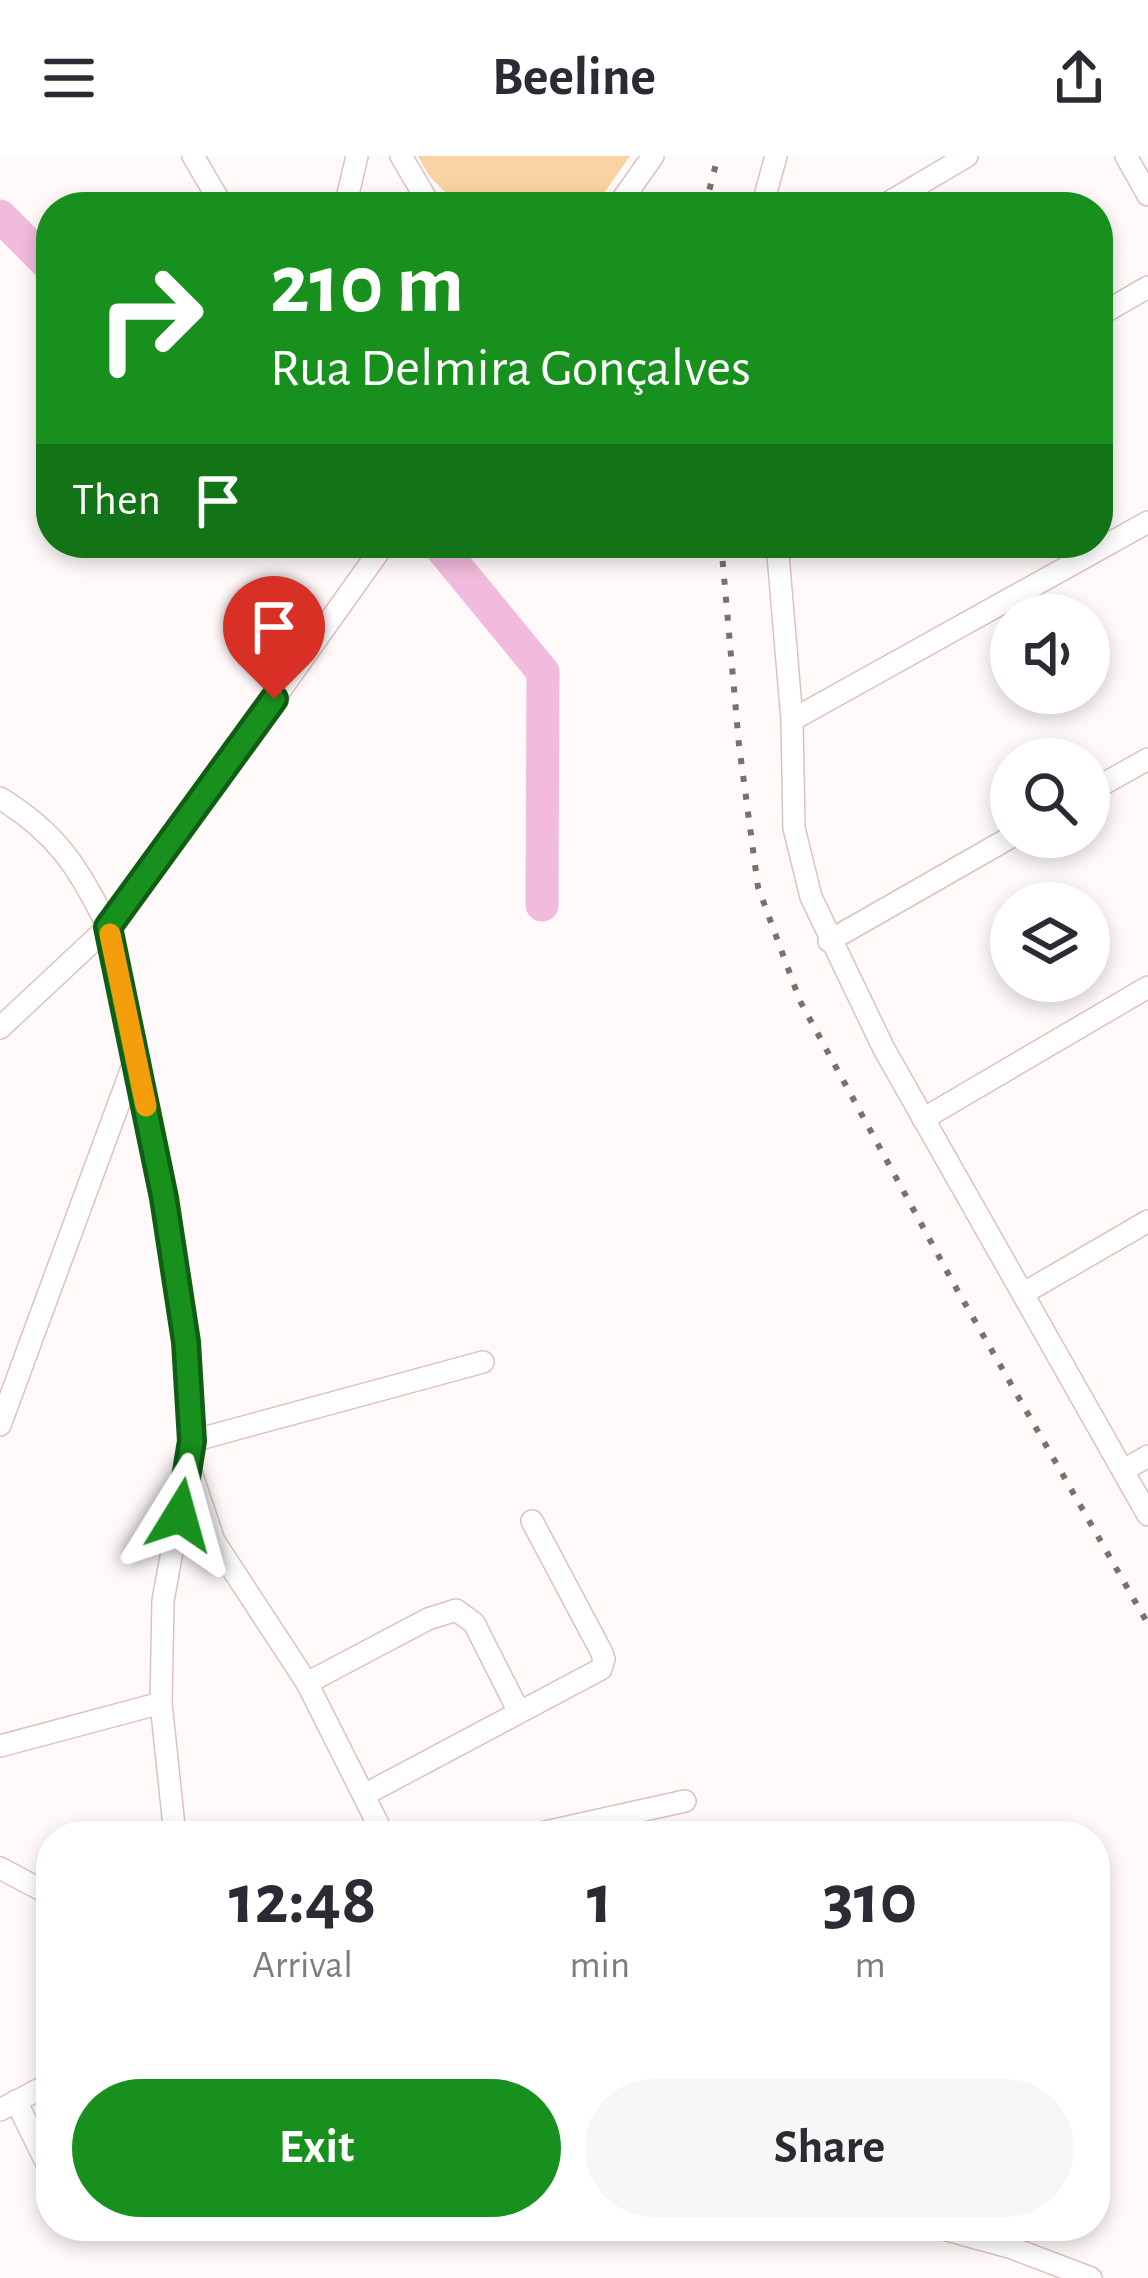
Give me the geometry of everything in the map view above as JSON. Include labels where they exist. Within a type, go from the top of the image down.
[{"type":"street","points":[[194,156],[214,192]]},
{"type":"street","points":[[349,192],[357,156]]},
{"type":"street","points":[[401,156],[422,192]]},
{"type":"street","points":[[628,192],[653,156]]},
{"type":"street","points":[[766,192],[776,156]]},
{"type":"street","points":[[907,192],[968,156]]},
{"type":"street","points":[[1126,156],[1148,195]]},
{"type":"street","points":[[1113,307],[1148,287]]},
{"type":"street","points":[[1113,541],[1148,522]]},
{"type":"street","points":[[0,1028],[108,927],[164,856],[374,558]]},
{"type":"street","points":[[778,558],[798,853],[829,941],[923,1119],[1148,1515]]},
{"type":"street","points":[[792,720],[1083,558]]},
{"type":"street","points":[[1110,780],[1148,758]]},
{"type":"street","points":[[0,798],[58,842],[108,927],[136,1056],[186,1342],[190,1452],[163,1601],[161,1703],[173,1821]]},
{"type":"street","points":[[829,941],[990,849]]},
{"type":"street","points":[[923,1119],[1148,987]]},
{"type":"street","points":[[0,1425],[136,1056]]},
{"type":"street","points":[[1024,1293],[1148,1221]]},
{"type":"street","points":[[190,1452],[483,1361]]},
{"type":"street","points":[[190,1452],[214,1540],[307,1684],[376,1821]]},
{"type":"street","points":[[1124,1470],[1148,1456]]},
{"type":"street","points":[[364,1795],[601,1669],[604,1659],[532,1521]]},
{"type":"street","points":[[307,1684],[428,1619],[456,1610],[474,1623],[518,1711]]},
{"type":"street","points":[[0,1746],[161,1703]]},
{"type":"street","points":[[595,1821],[685,1801]]},
{"type":"street","points":[[0,1868],[36,1887]]},
{"type":"street","points":[[36,2091],[8,2105],[36,2149]]},
{"type":"street","points":[[987,2241],[1091,2278]]},
{"type":"shaded area","points":[[418,156],[630,156],[605,192],[445,192]]},
{"type":"waterway","points":[[0,216],[36,252]]},
{"type":"waterway","points":[[449,558],[543,672],[542,905]]},
{"type":"railway","points":[[709,192],[718,156]]},
{"type":"railway","points":[[722,558],[758,887],[800,1001],[955,1286],[1148,1624]]},
{"type":"slow traffic","points":[[110,934],[146,1106]]},
{"type":"route","points":[[180,1515],[192,1441],[186,1342],[164,1198],[108,927],[274,699]]}]
